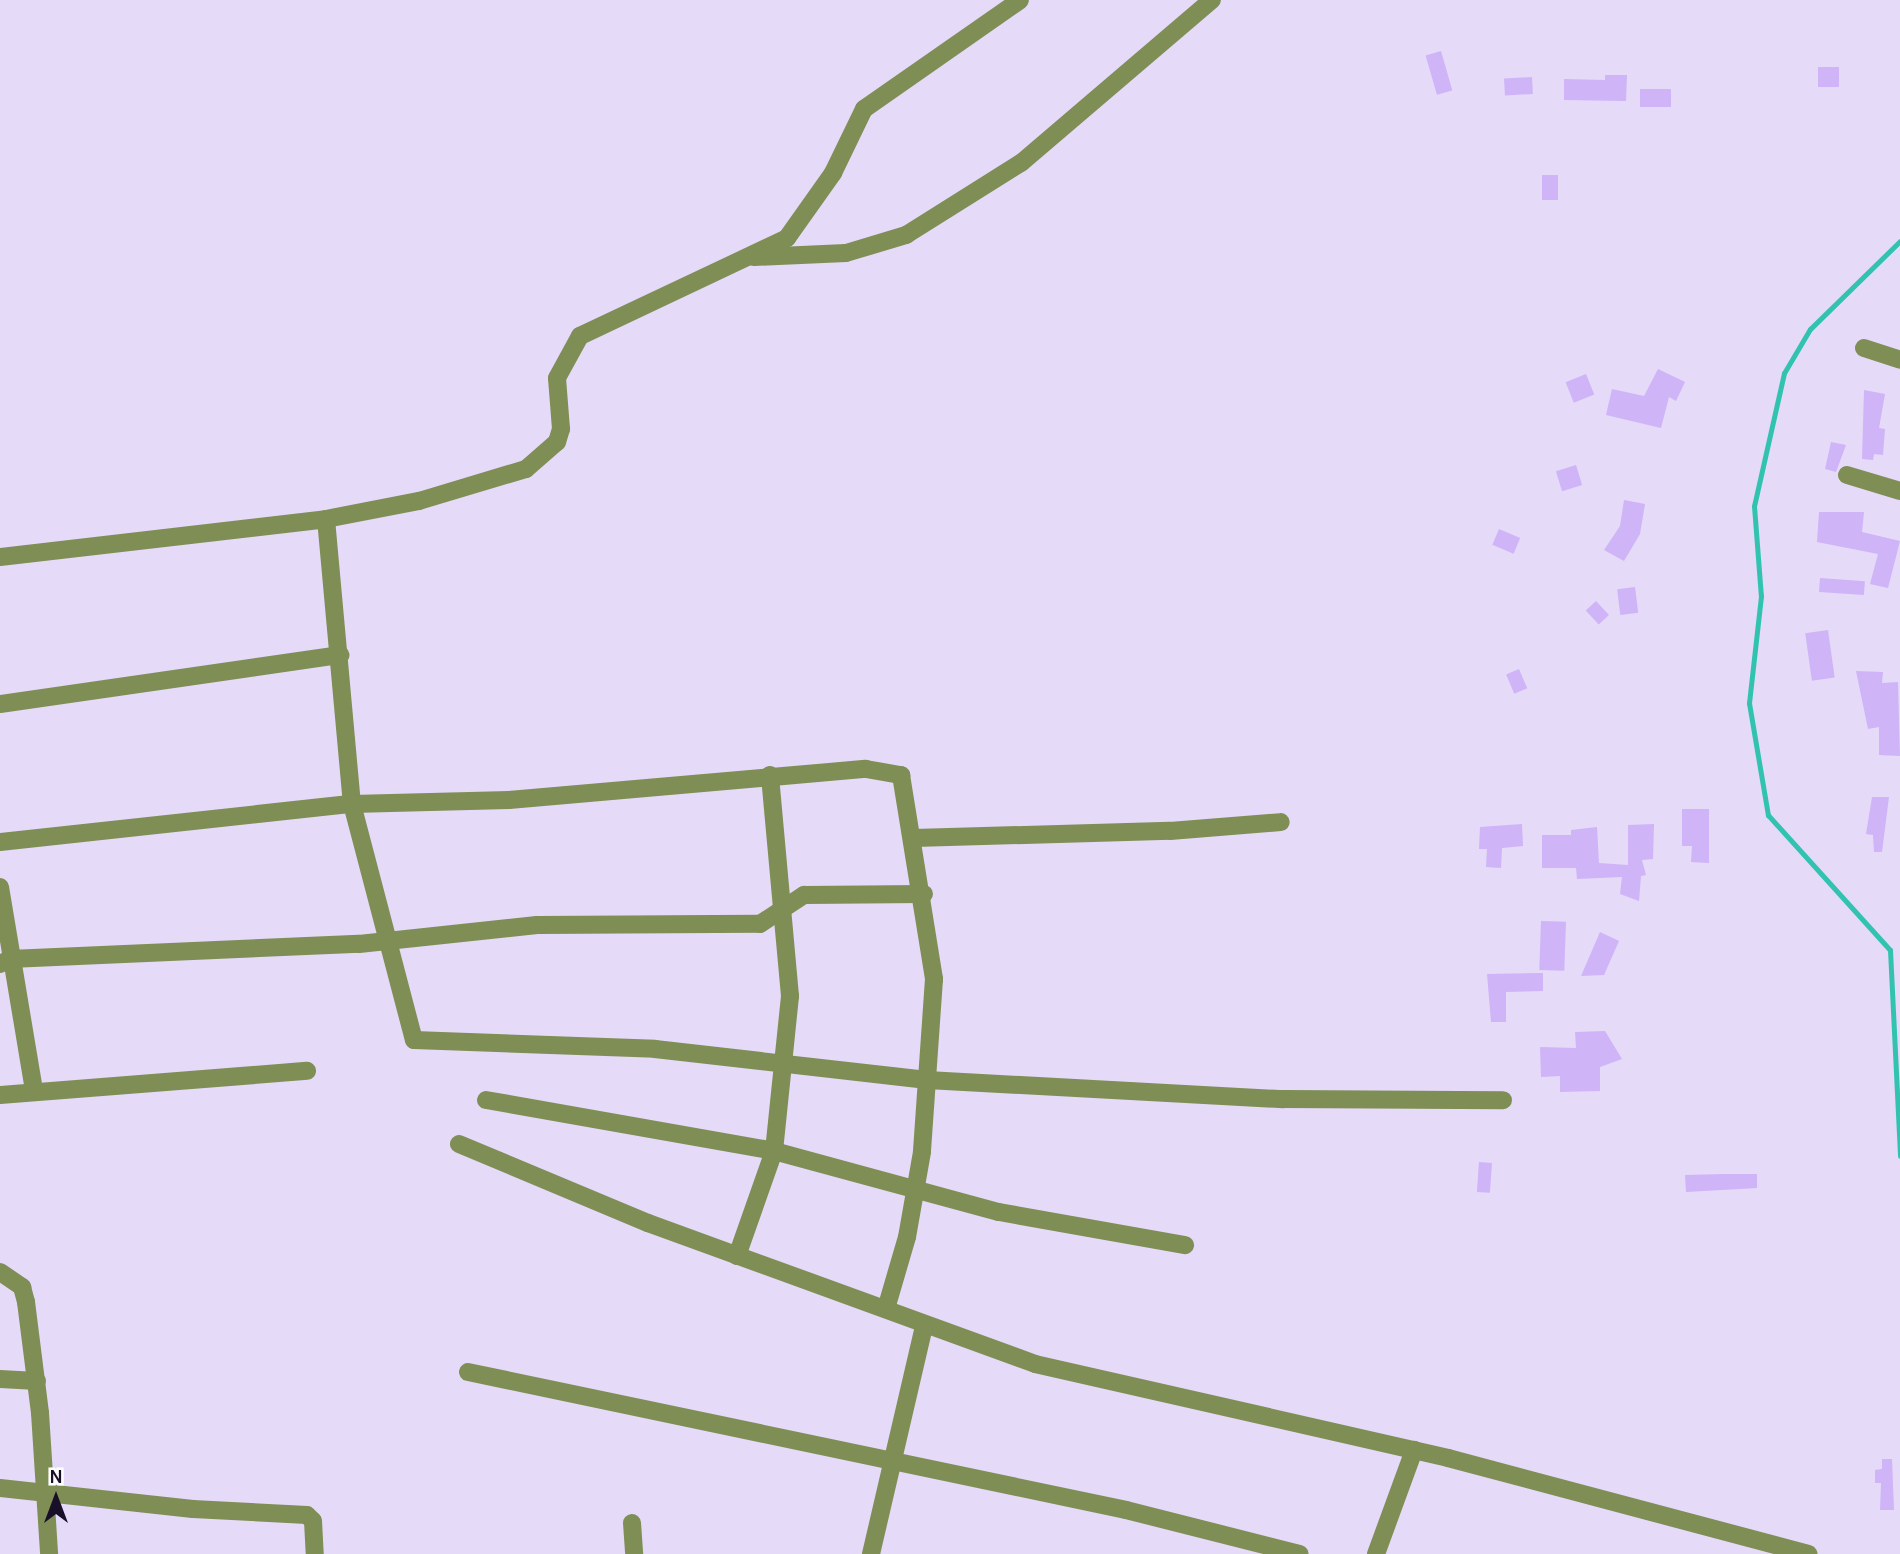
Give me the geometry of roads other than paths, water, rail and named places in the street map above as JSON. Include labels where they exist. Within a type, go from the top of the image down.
[{"type":"street","points":[[0,557],[326,519],[419,501],[526,469],[556,442],[561,429],[557,378],[580,336],[788,238],[804,220],[864,109],[1020,0]]},
{"type":"street","points":[[750,257],[845,253],[906,235],[1021,163],[1212,0]]},
{"type":"street","points":[[1864,348],[1900,360]]},
{"type":"street","points":[[1847,475],[1900,491]]},
{"type":"street","points":[[326,519],[352,804],[385,941],[414,1040],[784,1061],[926,1080],[1283,1099],[1503,1100]]},
{"type":"street","points":[[0,704],[340,654]]},
{"type":"street","points":[[0,842],[352,804],[509,800],[770,775],[866,769],[901,775],[924,894],[934,979],[914,1191],[886,1309]]},
{"type":"street","points":[[737,1256],[774,1151],[790,996],[785,909],[770,775]]},
{"type":"street","points":[[914,838],[1170,831],[1281,822]]},
{"type":"street","points":[[0,887],[5,962],[34,1091]]},
{"type":"street","points":[[5,962],[385,941],[537,925],[760,924],[804,895],[924,894]]},
{"type":"street","points":[[0,1095],[307,1071]]},
{"type":"street","points":[[485,1100],[774,1151],[914,1191],[1185,1245]]},
{"type":"street","points":[[459,1144],[737,1256],[1035,1364],[1413,1450],[1808,1554]]},
{"type":"street","points":[[0,1272],[22,1287],[37,1381],[49,1554]]},
{"type":"street","points":[[872,1554],[890,1461],[924,1326]]},
{"type":"street","points":[[468,1372],[1126,1510],[1300,1554]]},
{"type":"street","points":[[0,1379],[37,1381]]},
{"type":"street","points":[[1376,1554],[1413,1450]]},
{"type":"street","points":[[0,1488],[307,1515],[313,1521],[315,1554]]},
{"type":"street","points":[[632,1523],[634,1554]]},
{"type":"waterway","points":[[1900,241],[1810,329],[1784,373],[1754,506],[1761,596],[1749,703],[1768,815],[1890,950],[1900,1156]]}]
